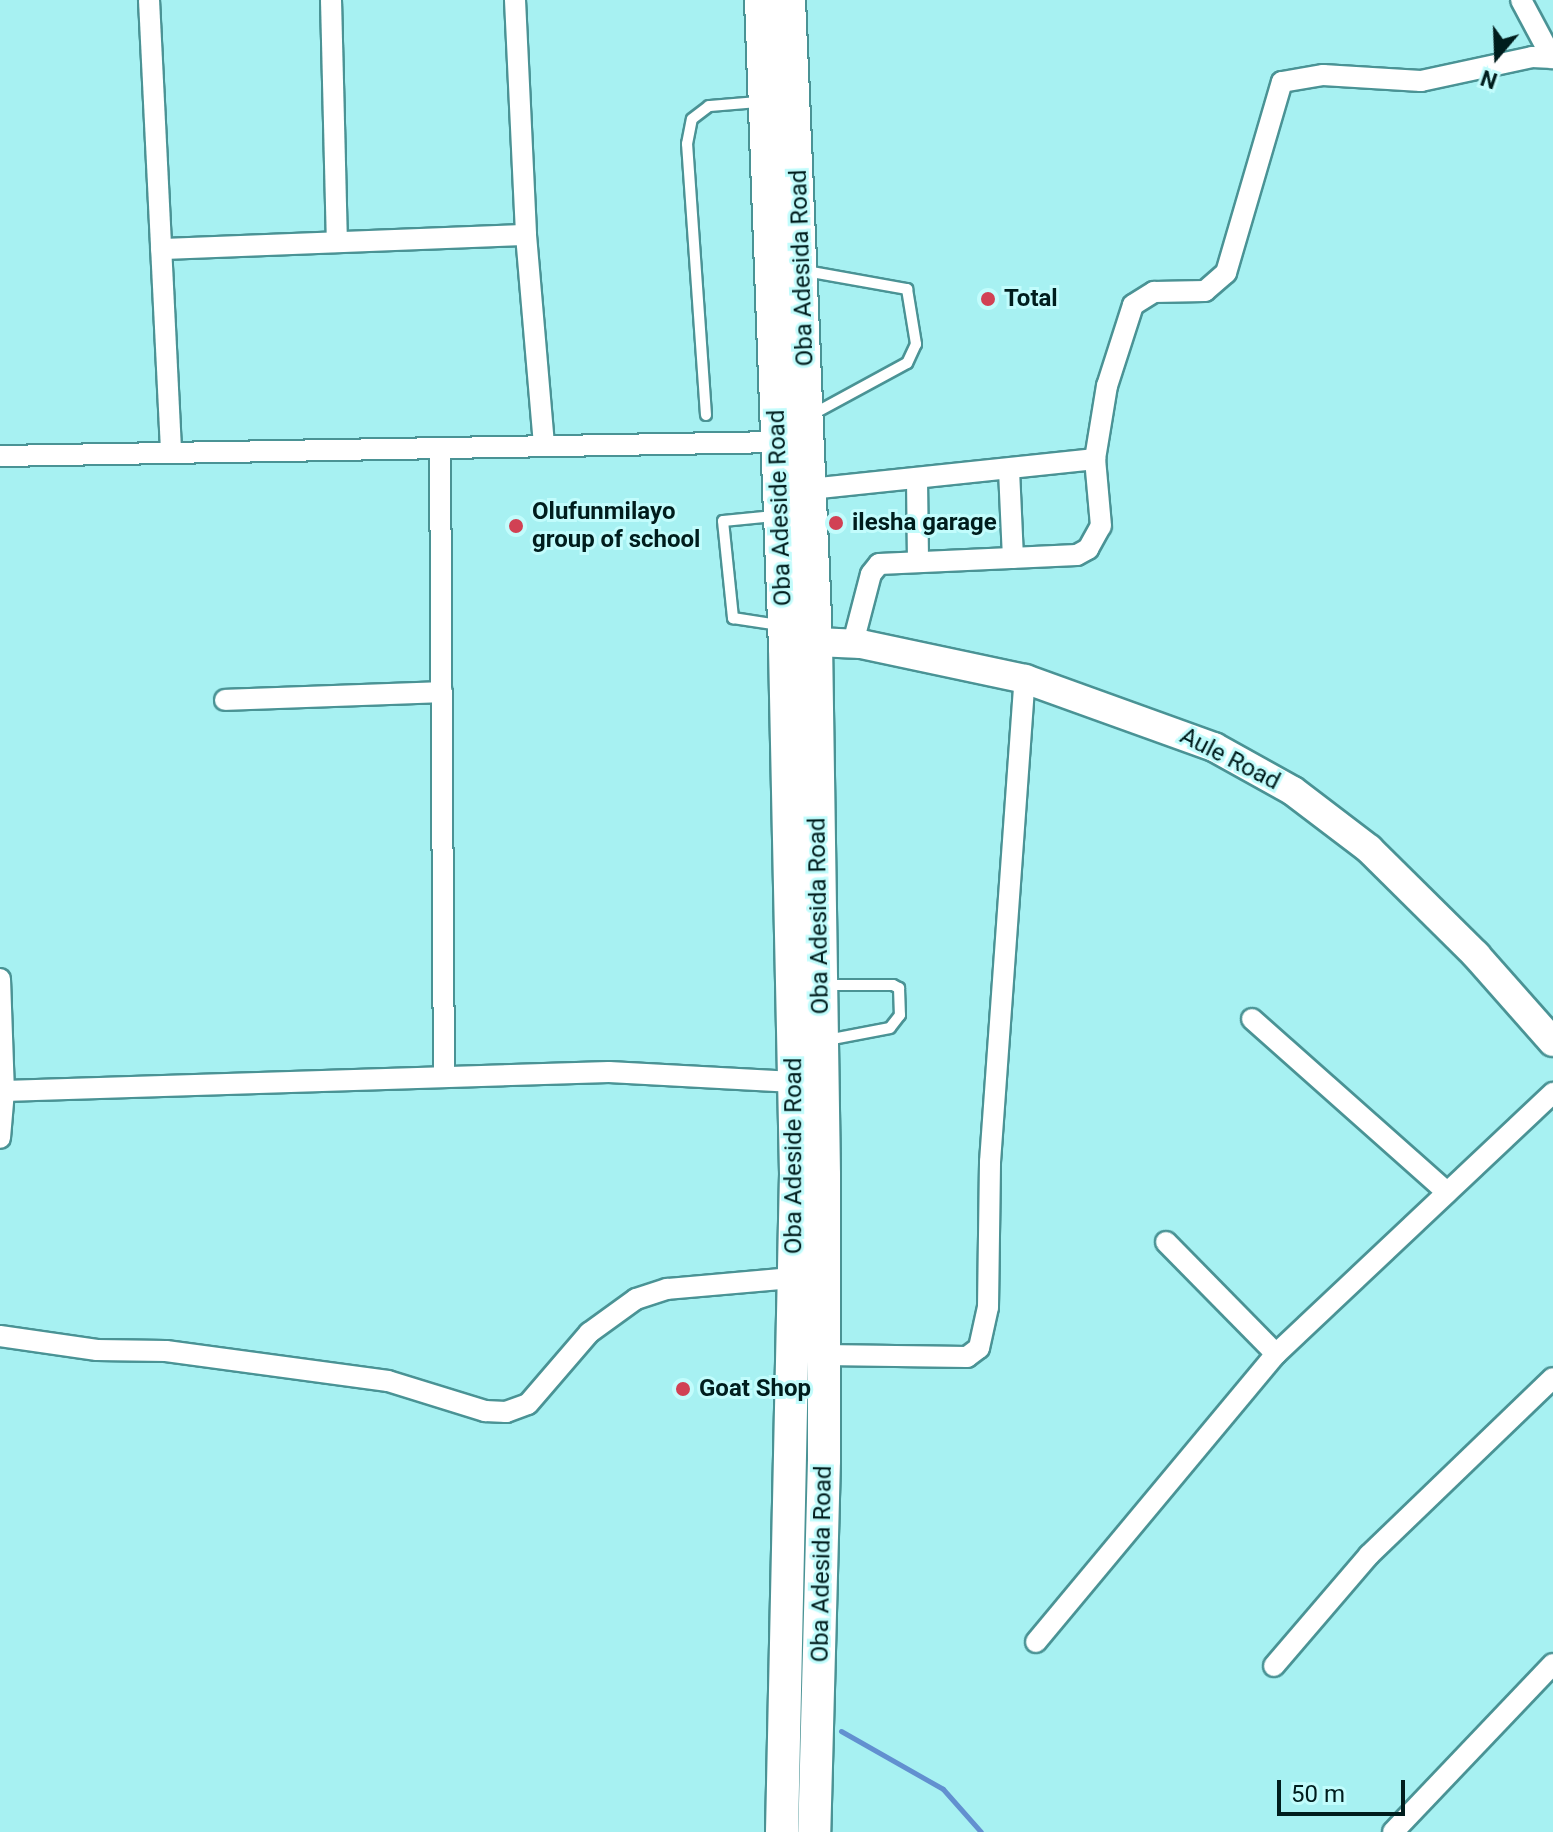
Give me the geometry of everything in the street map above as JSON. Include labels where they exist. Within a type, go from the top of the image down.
[{"type":"main road","name":"Oba Adeside Road","points":[[761,0],[784,626],[794,1082],[794,1278],[782,1832]]},
{"type":"main road","name":"Oba Adesida Road","points":[[789,0],[804,271],[816,642],[824,1460],[814,1832]]},
{"type":"main road","points":[[791,1462],[824,1460]]},
{"type":"street","points":[[149,0],[171,451]]},
{"type":"street","points":[[331,0],[337,242]]},
{"type":"street","points":[[515,0],[526,235],[544,445]]},
{"type":"street","points":[[853,643],[874,567],[1077,555],[1097,540],[1095,459],[1107,386],[1133,305],[1154,292],[1205,291],[1226,273],[1282,82],[1323,75],[1421,81],[1552,58],[1521,0]]},
{"type":"street","points":[[161,249],[526,235]]},
{"type":"street","points":[[0,456],[778,442]]},
{"type":"street","points":[[440,448],[444,1077]]},
{"type":"street","points":[[810,489],[1095,459]]},
{"type":"street","points":[[1009,470],[1013,558]]},
{"type":"street","points":[[917,479],[918,562]]},
{"type":"street","name":"Aule Road","points":[[816,642],[853,643],[1025,679],[1214,747],[1293,791],[1369,849],[1476,955],[1552,1040]]},
{"type":"street","points":[[824,1355],[967,1357],[979,1348],[988,1307],[990,1162],[1025,679]]},
{"type":"street","points":[[225,700],[442,692]]},
{"type":"street","points":[[0,979],[4,1091],[0,1138]]},
{"type":"street","points":[[1252,1019],[1447,1192]]},
{"type":"street","points":[[4,1091],[609,1072],[794,1082]]},
{"type":"street","points":[[1036,1642],[1276,1354],[1553,1093]]},
{"type":"street","points":[[1166,1242],[1276,1354]]},
{"type":"street","points":[[0,1336],[97,1350],[166,1351],[388,1381],[485,1411],[506,1412],[528,1404],[589,1333],[636,1299],[667,1289],[794,1278]]},
{"type":"street","points":[[1274,1666],[1369,1555],[1553,1378]]},
{"type":"street","points":[[1393,1832],[1553,1664]]},
{"type":"lane","points":[[706,415],[687,144],[692,119],[709,106],[765,102]]},
{"type":"lane","points":[[804,271],[907,289],[916,344],[907,363],[807,417]]},
{"type":"lane","points":[[780,516],[723,521],[733,618],[784,626]]},
{"type":"lane","points":[[820,985],[893,985],[899,988],[900,1015],[890,1028],[821,1041]]},
{"type":"waterway","points":[[841,1731],[943,1789],[981,1832]]},
{"type":"place","name":"Total","points":[[988,299]]},
{"type":"place","name":"ilesha garage","points":[[836,523]]},
{"type":"place","name":"Olufunmilayo group of school","points":[[516,526]]},
{"type":"place","name":"Goat Shop","points":[[683,1389]]}]
